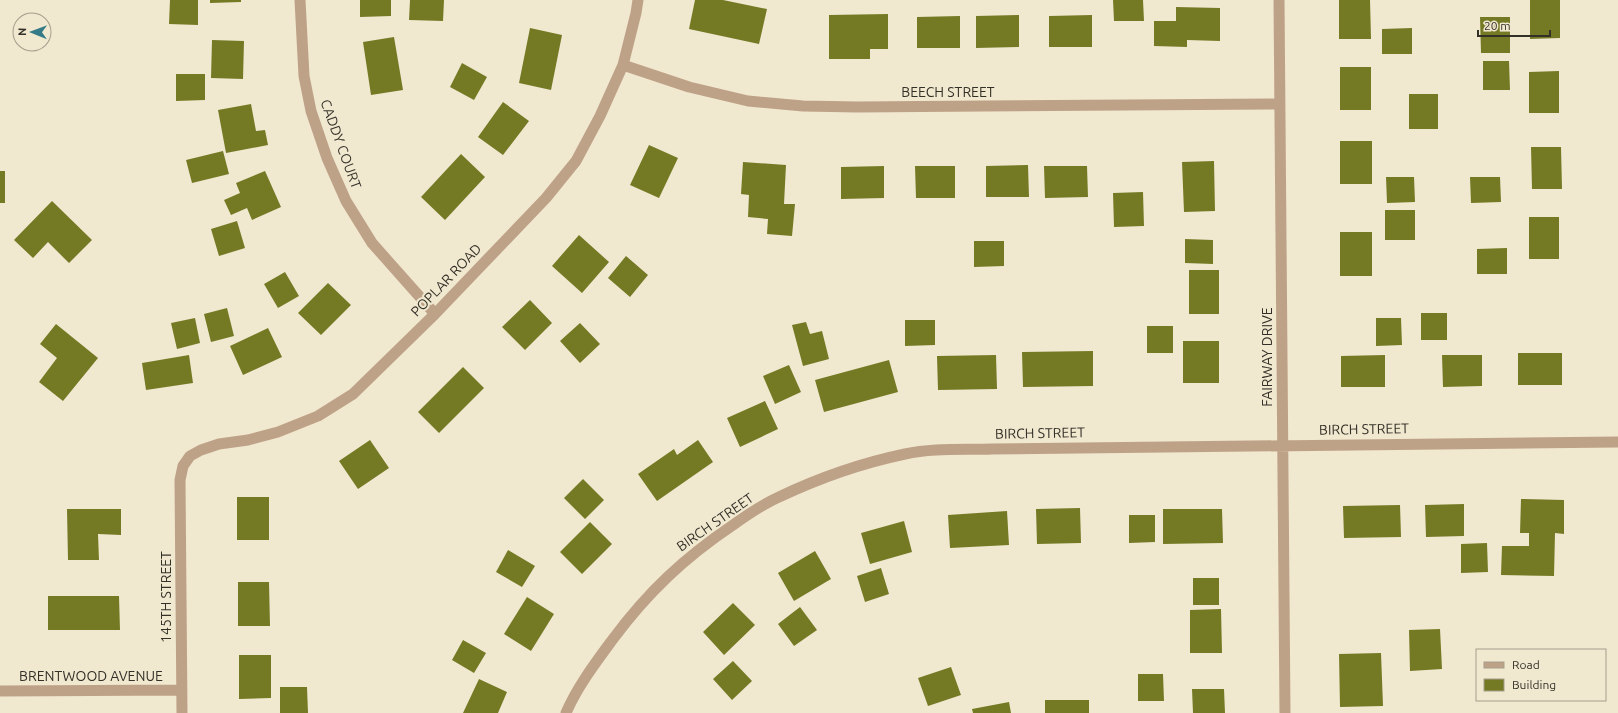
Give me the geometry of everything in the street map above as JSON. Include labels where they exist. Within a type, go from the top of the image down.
[{"type":"street","name":"CADDY COURT","points":[[300,0],[304,76],[312,111],[330,165],[346,201],[372,243],[435,314]]},
{"type":"street","name":"POPLAR ROAD","points":[[180,480],[183,466],[190,456],[201,450],[219,444],[248,440],[278,432],[318,416],[353,394],[435,314],[546,198],[576,160],[600,116],[622,65],[638,0]]},
{"type":"street","name":"FAIRWAY DRIVE","points":[[1279,0],[1285,713]]},
{"type":"street","name":"BEECH STREET","points":[[622,65],[690,87],[748,101],[803,106],[857,107],[1280,104]]},
{"type":"street","name":"BIRCH STREET","points":[[566,713],[570,704],[599,658],[626,622],[661,582],[705,544],[750,513],[778,497],[859,466],[906,454],[944,450],[1618,442]]},
{"type":"street","name":"145TH STREET","points":[[180,480],[182,713]]},
{"type":"street","name":"BRENTWOOD AVENUE","points":[[0,691],[182,690]]},
{"type":"building","points":[[170,0],[198,0],[198,25],[169,24]]},
{"type":"building","points":[[210,0],[241,0],[241,2],[210,3]]},
{"type":"building","points":[[360,0],[391,0],[391,16],[360,17]]},
{"type":"building","points":[[410,0],[444,0],[443,21],[409,20]]},
{"type":"building","points":[[695,0],[723,0],[767,9],[759,44],[689,29]]},
{"type":"building","points":[[1113,0],[1143,0],[1144,21],[1114,21]]},
{"type":"building","points":[[1339,0],[1370,0],[1371,39],[1339,39]]},
{"type":"building","points":[[1530,0],[1560,0],[1560,38],[1530,39]]},
{"type":"building","points":[[1176,7],[1220,8],[1220,41],[1187,40],[1187,47],[1154,46],[1154,21],[1176,21]]},
{"type":"building","points":[[888,14],[888,49],[870,49],[870,59],[829,59],[829,15]]},
{"type":"building","points":[[1019,15],[1019,47],[976,48],[976,16]]},
{"type":"building","points":[[1092,15],[1092,47],[1049,47],[1049,16]]},
{"type":"building","points":[[960,16],[960,48],[917,48],[917,17]]},
{"type":"building","points":[[1480,17],[1510,17],[1510,53],[1481,53]]},
{"type":"building","points":[[530,28],[562,35],[551,90],[519,83]]},
{"type":"building","points":[[1412,28],[1412,54],[1382,54],[1382,29]]},
{"type":"building","points":[[394,37],[403,90],[371,95],[363,42]]},
{"type":"building","points":[[212,40],[244,41],[243,79],[211,78]]},
{"type":"building","points":[[1483,61],[1509,61],[1510,90],[1483,90]]},
{"type":"building","points":[[462,63],[487,77],[474,100],[450,87]]},
{"type":"building","points":[[1340,67],[1371,67],[1371,110],[1340,110]]},
{"type":"building","points":[[1559,71],[1559,113],[1529,113],[1529,72]]},
{"type":"building","points":[[176,74],[205,74],[205,100],[176,101]]},
{"type":"building","points":[[1409,94],[1438,94],[1438,129],[1409,129]]},
{"type":"building","points":[[503,102],[529,121],[503,155],[478,137]]},
{"type":"building","points":[[251,104],[256,131],[265,130],[268,145],[226,153],[218,110]]},
{"type":"building","points":[[1340,141],[1372,141],[1372,184],[1340,184]]},
{"type":"building","points":[[649,145],[678,158],[659,198],[630,185]]},
{"type":"building","points":[[1531,147],[1561,147],[1562,189],[1532,189]]},
{"type":"building","points":[[223,151],[229,174],[192,183],[186,160]]},
{"type":"building","points":[[461,154],[485,177],[445,220],[421,197]]},
{"type":"building","points":[[1214,161],[1215,211],[1184,212],[1182,162]]},
{"type":"building","points":[[743,162],[786,165],[784,204],[795,204],[792,236],[767,234],[768,219],[748,217],[749,195],[741,194]]},
{"type":"building","points":[[1028,165],[1029,197],[986,197],[986,166]]},
{"type":"building","points":[[884,166],[884,198],[841,199],[841,167]]},
{"type":"building","points":[[915,166],[955,166],[955,198],[916,198]]},
{"type":"building","points":[[1044,166],[1087,166],[1088,197],[1045,198]]},
{"type":"building","points":[[0,171],[5,171],[5,203],[0,203]]},
{"type":"building","points":[[265,171],[281,207],[252,220],[247,208],[231,215],[224,200],[240,193],[236,183]]},
{"type":"building","points":[[1386,177],[1414,177],[1415,202],[1387,203]]},
{"type":"building","points":[[1470,177],[1500,177],[1501,202],[1471,203]]},
{"type":"building","points":[[1143,192],[1144,226],[1114,227],[1113,193]]},
{"type":"building","points":[[52,201],[92,240],[69,263],[48,242],[33,258],[14,240]]},
{"type":"building","points":[[1385,210],[1415,210],[1415,240],[1385,240]]},
{"type":"building","points":[[1529,217],[1559,217],[1559,259],[1529,259]]},
{"type":"building","points":[[237,221],[245,248],[219,256],[211,229]]},
{"type":"building","points":[[1340,232],[1372,232],[1372,276],[1340,276]]},
{"type":"building","points":[[579,235],[609,262],[582,293],[552,266]]},
{"type":"building","points":[[1185,239],[1213,240],[1213,264],[1185,263]]},
{"type":"building","points":[[974,241],[1004,241],[1004,266],[974,267]]},
{"type":"building","points":[[1507,248],[1507,274],[1477,274],[1477,249]]},
{"type":"building","points":[[626,256],[648,275],[630,297],[608,278]]},
{"type":"building","points":[[1189,270],[1219,270],[1219,314],[1189,314]]},
{"type":"building","points":[[285,272],[299,296],[278,308],[264,284]]},
{"type":"building","points":[[328,283],[351,305],[321,335],[298,313]]},
{"type":"building","points":[[530,300],[552,323],[525,350],[502,327]]},
{"type":"building","points":[[227,308],[234,336],[211,342],[204,314]]},
{"type":"building","points":[[1421,313],[1447,313],[1447,340],[1421,340]]},
{"type":"building","points":[[195,318],[200,343],[177,349],[171,323]]},
{"type":"building","points":[[1376,318],[1401,318],[1402,345],[1376,346]]},
{"type":"building","points":[[905,320],[935,320],[935,345],[905,346]]},
{"type":"building","points":[[806,322],[810,334],[822,331],[829,359],[803,366],[792,325]]},
{"type":"building","points":[[580,323],[600,344],[580,363],[560,341]]},
{"type":"building","points":[[56,324],[98,358],[63,401],[39,382],[57,358],[40,344]]},
{"type":"building","points":[[1147,326],[1173,326],[1173,353],[1147,353]]},
{"type":"building","points":[[268,328],[282,357],[243,375],[230,346]]},
{"type":"building","points":[[1183,341],[1219,341],[1219,383],[1183,383]]},
{"type":"building","points":[[1093,351],[1093,386],[1023,387],[1022,352]]},
{"type":"building","points":[[1518,353],[1562,353],[1562,385],[1518,385]]},
{"type":"building","points":[[189,355],[193,383],[146,390],[142,363]]},
{"type":"building","points":[[996,355],[997,389],[938,390],[937,356]]},
{"type":"building","points":[[1385,355],[1385,387],[1341,387],[1341,356]]},
{"type":"building","points":[[1442,355],[1482,355],[1482,386],[1443,387]]},
{"type":"building","points":[[889,360],[898,392],[824,412],[815,380]]},
{"type":"building","points":[[789,365],[801,392],[775,404],[763,376]]},
{"type":"building","points":[[463,367],[484,388],[439,433],[418,412]]},
{"type":"building","points":[[765,401],[778,429],[740,447],[727,418]]},
{"type":"building","points":[[370,440],[389,468],[358,489],[339,461]]},
{"type":"building","points":[[698,440],[713,462],[657,501],[638,474],[674,449],[677,455]]},
{"type":"building","points":[[583,479],[604,500],[585,519],[564,498]]},
{"type":"building","points":[[237,497],[269,497],[269,540],[237,540]]},
{"type":"building","points":[[1521,499],[1564,500],[1564,534],[1555,533],[1554,576],[1501,575],[1502,546],[1529,546],[1529,533],[1520,533]]},
{"type":"building","points":[[1464,504],[1464,536],[1426,537],[1425,505]]},
{"type":"building","points":[[1400,505],[1401,537],[1344,538],[1343,506]]},
{"type":"building","points":[[1080,508],[1081,543],[1037,544],[1036,509]]},
{"type":"building","points":[[67,509],[121,509],[121,535],[98,534],[99,560],[68,560]]},
{"type":"building","points":[[1163,509],[1222,509],[1223,543],[1163,544]]},
{"type":"building","points":[[1007,511],[1009,545],[950,548],[948,515]]},
{"type":"building","points":[[1129,515],[1155,515],[1155,542],[1129,543]]},
{"type":"building","points":[[904,521],[912,552],[870,564],[861,533]]},
{"type":"building","points":[[590,522],[612,544],[582,574],[560,552]]},
{"type":"building","points":[[1487,543],[1488,572],[1461,573],[1461,544]]},
{"type":"building","points":[[508,550],[535,566],[522,587],[496,572]]},
{"type":"building","points":[[815,551],[831,579],[794,601],[778,573]]},
{"type":"building","points":[[881,568],[889,594],[865,602],[857,576]]},
{"type":"building","points":[[1193,578],[1219,578],[1219,605],[1193,605]]},
{"type":"building","points":[[238,582],[269,582],[270,626],[238,626]]},
{"type":"building","points":[[48,596],[119,596],[120,630],[48,630]]},
{"type":"building","points":[[527,597],[554,614],[531,651],[504,634]]},
{"type":"building","points":[[733,603],[755,625],[724,655],[703,632]]},
{"type":"building","points":[[800,607],[817,630],[794,646],[778,624]]},
{"type":"building","points":[[1221,609],[1222,653],[1190,653],[1190,610]]},
{"type":"building","points":[[1440,629],[1442,669],[1410,671],[1409,630]]},
{"type":"building","points":[[463,640],[486,653],[474,673],[452,660]]},
{"type":"building","points":[[1381,653],[1383,706],[1340,707],[1339,654]]},
{"type":"building","points":[[239,655],[271,655],[271,698],[239,699]]},
{"type":"building","points":[[733,661],[752,681],[732,700],[713,679]]},
{"type":"building","points":[[951,667],[961,695],[928,706],[918,678]]},
{"type":"building","points":[[1138,674],[1163,674],[1164,701],[1138,701]]},
{"type":"building","points":[[479,679],[507,692],[498,713],[463,713]]},
{"type":"building","points":[[280,687],[307,687],[308,713],[280,713]]},
{"type":"building","points":[[1192,689],[1224,689],[1225,713],[1193,713]]},
{"type":"building","points":[[1045,700],[1089,700],[1089,713],[1045,713]]},
{"type":"building","points":[[1009,702],[1011,713],[973,713],[972,709]]}]
